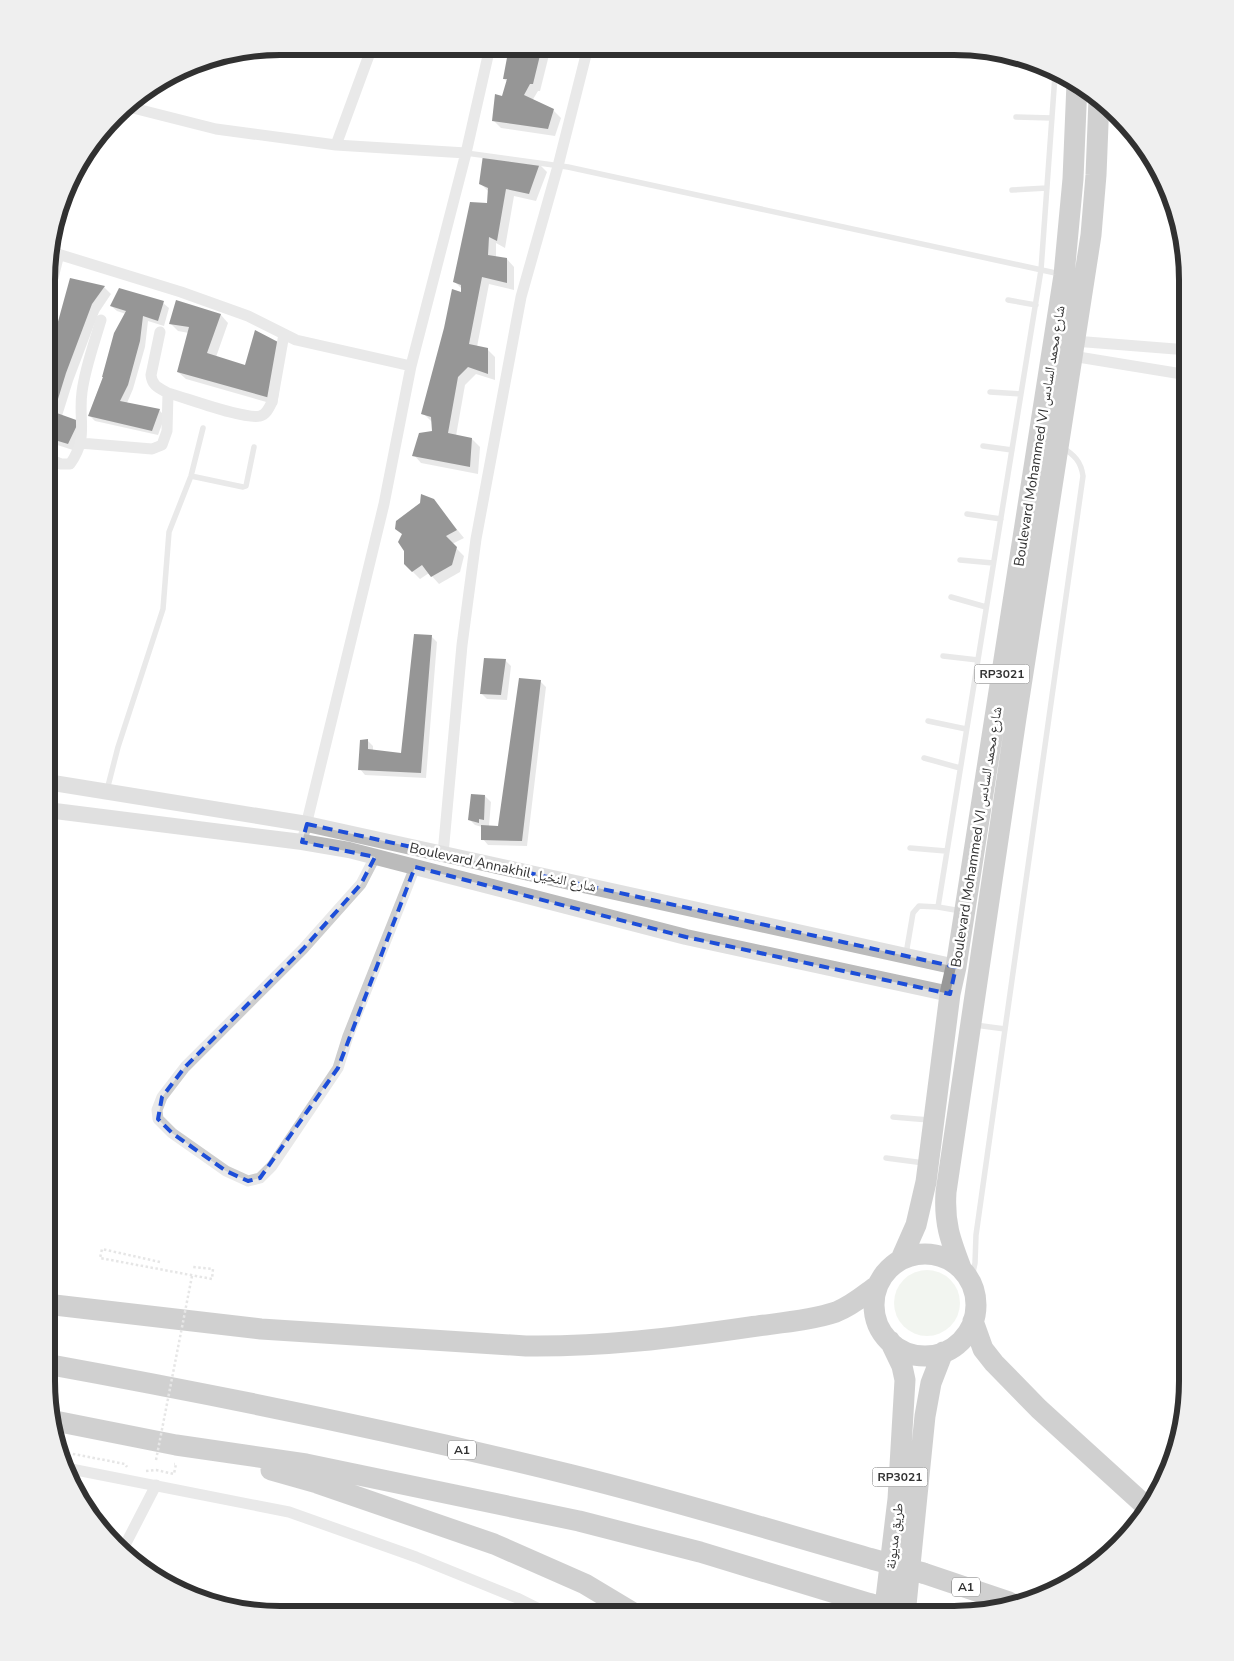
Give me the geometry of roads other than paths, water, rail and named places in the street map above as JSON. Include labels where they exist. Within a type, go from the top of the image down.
[{"type":"highway","name":"Boulevard Mohammed VI شارع محمد السادس","points":[[901,1259],[916,1225],[929,1164],[950,994],[965,912],[1064,275],[1073,179],[1078,92]]},
{"type":"highway","name":"Boulevard Mohammed VI شارع محمد السادس","points":[[966,1275],[948,1234],[944,1211],[946,1192],[1094,206],[1099,108]]},
{"type":"highway","points":[[901,1259],[913,1255],[932,1254],[945,1258],[966,1275]]},
{"type":"highway","name":"RP3021","points":[[901,1259],[885,1273],[878,1285],[874,1297],[875,1315],[882,1332],[890,1341],[899,1348],[915,1355],[926,1356],[943,1352],[962,1340],[973,1321],[976,1305],[966,1275]]},
{"type":"highway","points":[[55,1305],[261,1329],[526,1346],[558,1346],[673,1338],[819,1316],[845,1308],[878,1285]]},
{"type":"highway","points":[[973,1321],[983,1349],[994,1364],[1045,1415],[1143,1503]]},
{"type":"highway","name":"طريق مديونة","points":[[878,1606],[898,1499],[905,1380],[902,1366],[890,1341]]},
{"type":"highway","name":"طريق مديونة","points":[[906,1606],[925,1416],[931,1383],[943,1352]]},
{"type":"highway","name":"A1","points":[[55,1366],[350,1424],[572,1475],[697,1508],[923,1573],[1004,1600]]},
{"type":"highway","points":[[59,1422],[169,1456],[318,1483],[494,1544],[585,1584],[622,1606]]},
{"type":"highway","points":[[169,1456],[306,1464],[579,1521],[700,1552],[868,1606]]},
{"type":"street","points":[[336,145],[369,55]]},
{"type":"street","points":[[302,842],[384,504],[411,366],[466,153],[488,55]]},
{"type":"street","points":[[443,854],[462,645],[476,538],[521,297],[558,166],[586,55]]},
{"type":"street","points":[[136,108],[216,128],[336,145],[466,153]]},
{"type":"street","points":[[57,253],[181,292],[248,316],[296,340],[411,366]]},
{"type":"street","points":[[55,462],[70,464],[77,455],[82,424],[81,394],[101,320]]},
{"type":"street","points":[[160,332],[151,375],[152,382],[157,387],[168,393],[247,417],[261,416],[268,411],[272,402],[284,334]]},
{"type":"street","points":[[1073,348],[1179,350]]},
{"type":"street","points":[[1073,348],[1179,373]]},
{"type":"street","points":[[80,443],[152,449],[162,445],[167,431],[168,393]]},
{"type":"street","name":"Boulevard Annakhil شارع النخيل","points":[[55,783],[306,824],[956,967]]},
{"type":"street","name":"Boulevard Annakhil شارع النخيل","points":[[55,811],[302,842],[349,850],[686,937],[950,994]]},
{"type":"street","points":[[374,857],[361,884],[303,949],[185,1067],[162,1097],[157,1110],[158,1118],[172,1134],[226,1171],[248,1181],[260,1178],[272,1166],[338,1068],[348,1036],[415,867]]},
{"type":"street","points":[[73,1469],[289,1512],[416,1558],[532,1606]]},
{"type":"street","points":[[126,1544],[156,1485]]},
{"type":"lane","points":[[938,906],[1041,270],[1055,78]]},
{"type":"lane","points":[[1016,117],[1052,118]]},
{"type":"lane","points":[[466,153],[558,166],[1064,275]]},
{"type":"lane","points":[[1012,190],[1047,188]]},
{"type":"lane","points":[[1008,300],[1036,304]]},
{"type":"lane","points":[[990,392],[1021,394]]},
{"type":"lane","points":[[106,792],[118,747],[163,609],[169,532],[191,476],[203,428]]},
{"type":"lane","points":[[966,1275],[975,1263],[976,1235],[1083,476],[1082,466],[1076,457],[1058,444]]},
{"type":"lane","points":[[983,446],[1012,450]]},
{"type":"lane","points":[[191,476],[242,487],[246,486],[254,447]]},
{"type":"lane","points":[[967,514],[1001,519]]},
{"type":"lane","points":[[960,560],[993,562]]},
{"type":"lane","points":[[951,597],[986,607]]},
{"type":"lane","points":[[944,656],[978,660]]},
{"type":"lane","points":[[928,721],[966,728]]},
{"type":"lane","points":[[924,758],[960,768]]},
{"type":"lane","points":[[910,848],[946,851]]},
{"type":"lane","points":[[906,956],[913,913],[919,906],[938,906],[965,912]]},
{"type":"lane","points":[[970,1024],[1005,1030]]},
{"type":"lane","points":[[892,1117],[934,1121]]},
{"type":"lane","points":[[886,1158],[929,1164]]}]
